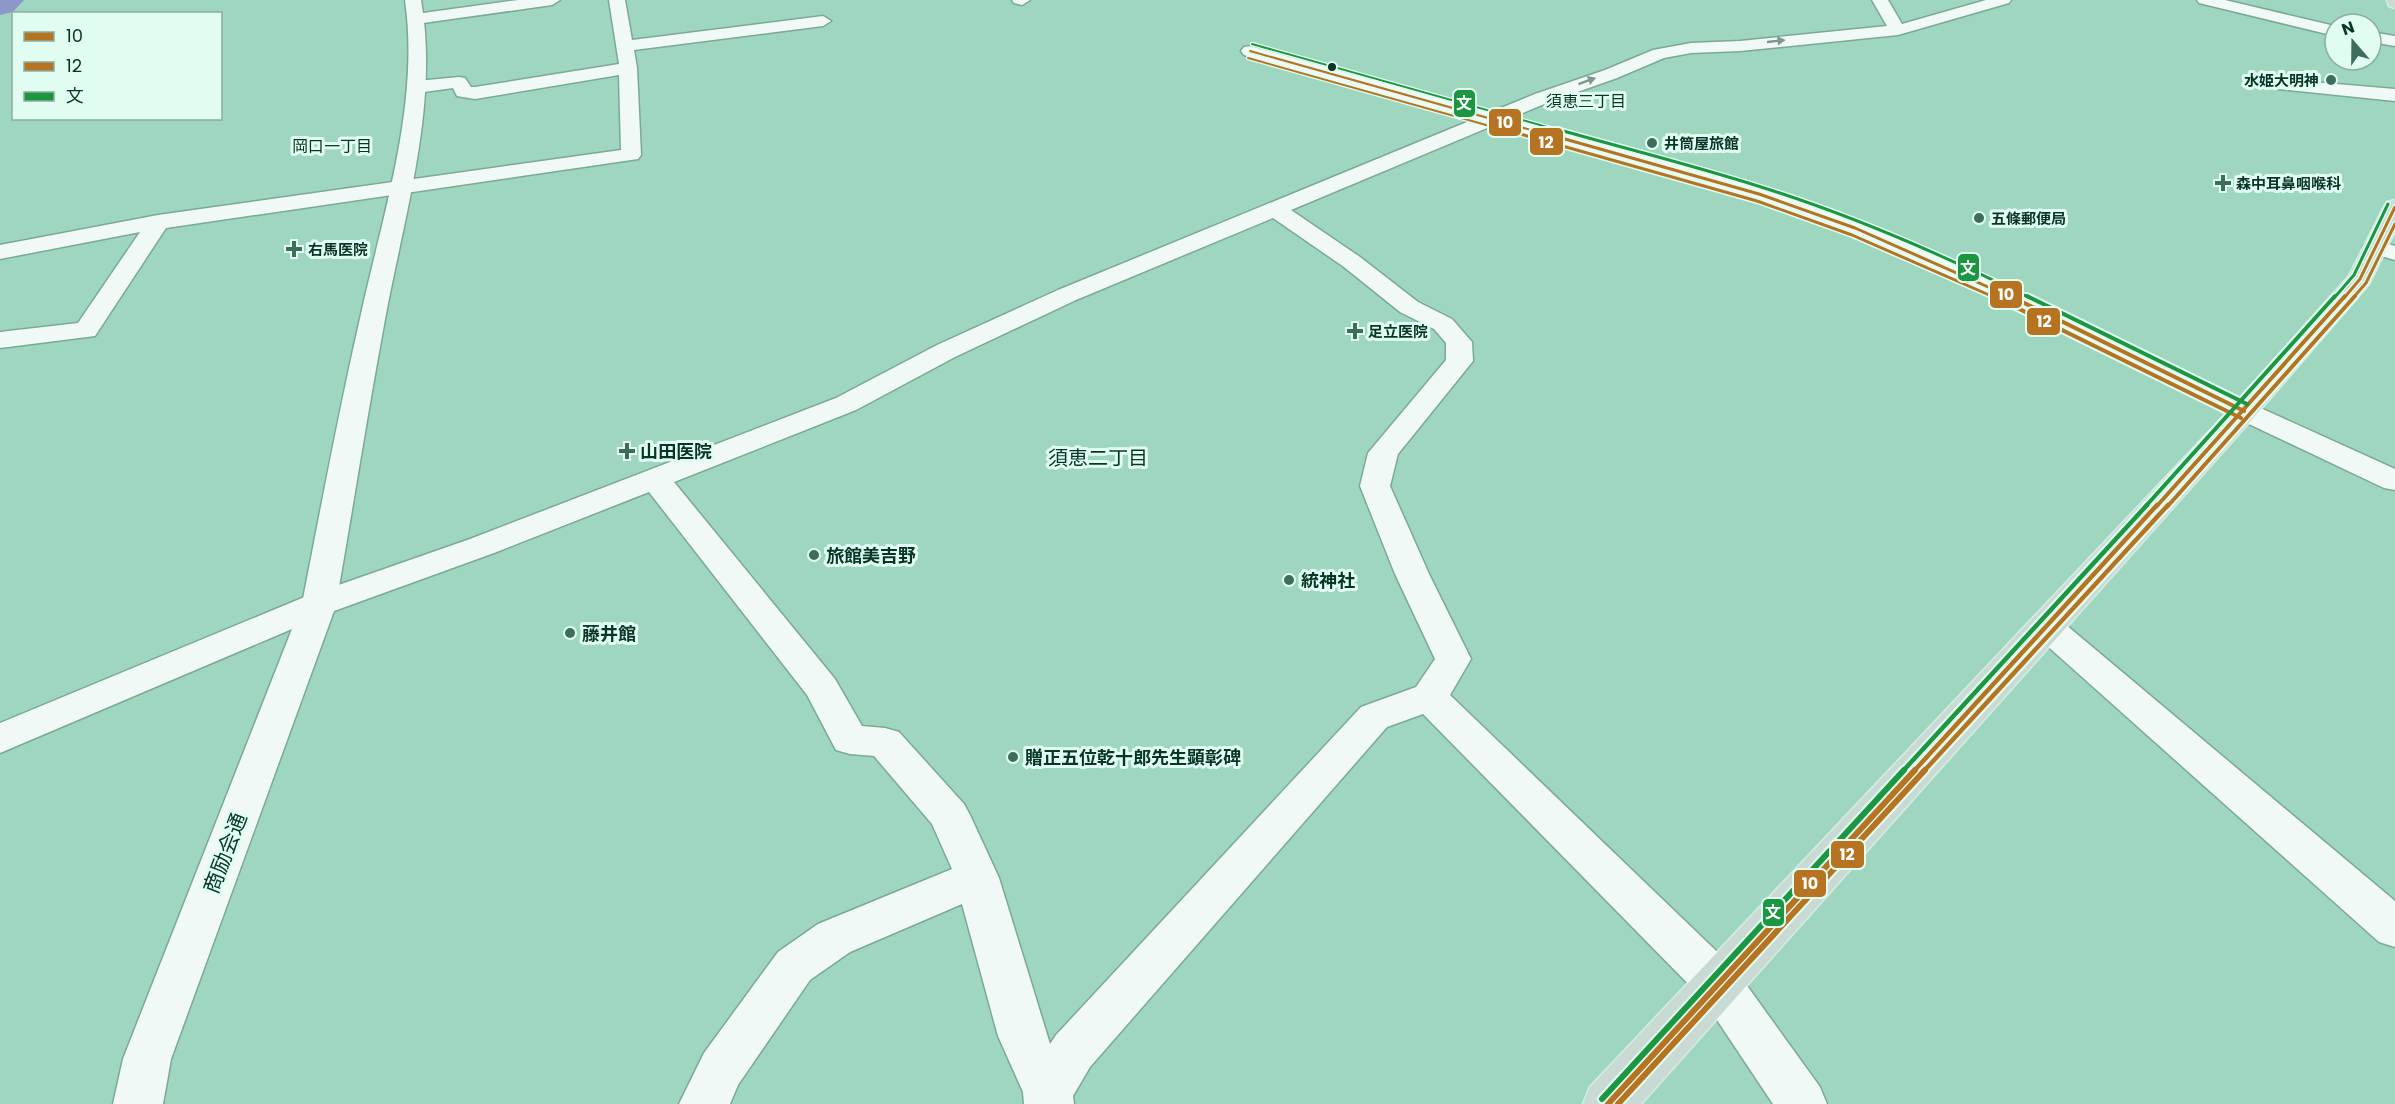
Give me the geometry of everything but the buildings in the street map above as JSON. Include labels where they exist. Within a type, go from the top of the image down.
[{"type":"highway","points":[[1608,1104],[2244,411],[2360,279],[2385,250],[2395,207]]},
{"type":"street","name":"商励会通","points":[[138,1104],[147,1059],[319,604],[373,315],[400,189],[417,87],[414,0]]},
{"type":"street","points":[[416,19],[552,0]]},
{"type":"street","points":[[0,252],[158,222],[631,155],[628,68],[617,0]]},
{"type":"street","points":[[1880,0],[1898,30]]},
{"type":"street","points":[[0,739],[319,604],[482,546],[846,404],[946,351],[1057,300],[1494,118],[1659,54],[1691,48],[1740,46],[1898,30],[2003,0]]},
{"type":"street","points":[[2205,0],[2323,27]]},
{"type":"street","points":[[624,46],[823,21]]},
{"type":"street","points":[[1250,51],[1759,194],[1855,228],[1975,279],[2244,411],[2395,481]]},
{"type":"street","points":[[417,87],[459,82],[464,92],[475,93],[628,68]]},
{"type":"street","points":[[2265,83],[2395,95]]},
{"type":"street","points":[[1049,1098],[1073,1051],[1374,717],[1429,697],[1453,659],[1412,574],[1375,486],[1383,453],[1459,361],[1459,342],[1443,324],[1409,306],[1352,262],[1276,210]]},
{"type":"street","points":[[0,340],[86,330],[158,222]]},
{"type":"street","points":[[654,478],[822,688],[850,740],[885,742],[949,815],[977,878],[1022,1036],[1049,1098]]},
{"type":"street","points":[[2047,627],[2395,928]]},
{"type":"street","points":[[1429,697],[1719,984],[1802,1104]]},
{"type":"street","points":[[704,1104],[721,1069],[794,966],[834,938],[922,898],[977,878]]},
{"type":"waterway","points":[[0,4],[6,0]]},
{"type":"transit line","name":"文","points":[[1252,44],[1761,187],[1858,221],[1978,272],[2247,404]]},
{"type":"transit line","name":"10","points":[[1250,51],[1759,194],[1855,228],[1975,279],[2244,411]]},
{"type":"transit line","name":"12","points":[[1248,58],[1757,201],[1852,235],[1972,286],[2241,418]]},
{"type":"transit line","name":"文","points":[[1602,1099],[2238,406],[2354,275],[2388,204]]},
{"type":"transit line","name":"10","points":[[1608,1104],[2244,411],[2360,279],[2395,207]]},
{"type":"transit line","name":"12","points":[[1618,1104],[2250,416],[2366,283],[2395,224]]},
{"type":"place","name":"水姫大明神","points":[[2331,80]]},
{"type":"place","name":"井筒屋旅館","points":[[1652,143]]},
{"type":"place","name":"森中耳鼻咽喉科","points":[[2223,183]]},
{"type":"place","name":"五條郵便局","points":[[1979,218]]},
{"type":"place","name":"右馬医院","points":[[294,249]]},
{"type":"place","name":"足立医院","points":[[1355,331]]},
{"type":"place","name":"山田医院","points":[[627,451]]},
{"type":"place","name":"旅館美吉野","points":[[814,555]]},
{"type":"place","name":"統神社","points":[[1289,580]]},
{"type":"place","name":"藤井館","points":[[570,633]]},
{"type":"place","name":"贈正五位乾十郎先生顕彰碑","points":[[1013,757]]},
{"type":"district","name":"須恵三丁目","points":[[1586,101]]},
{"type":"district","name":"岡口一丁目","points":[[332,146]]},
{"type":"district","name":"須恵二丁目","points":[[1098,458]]}]
